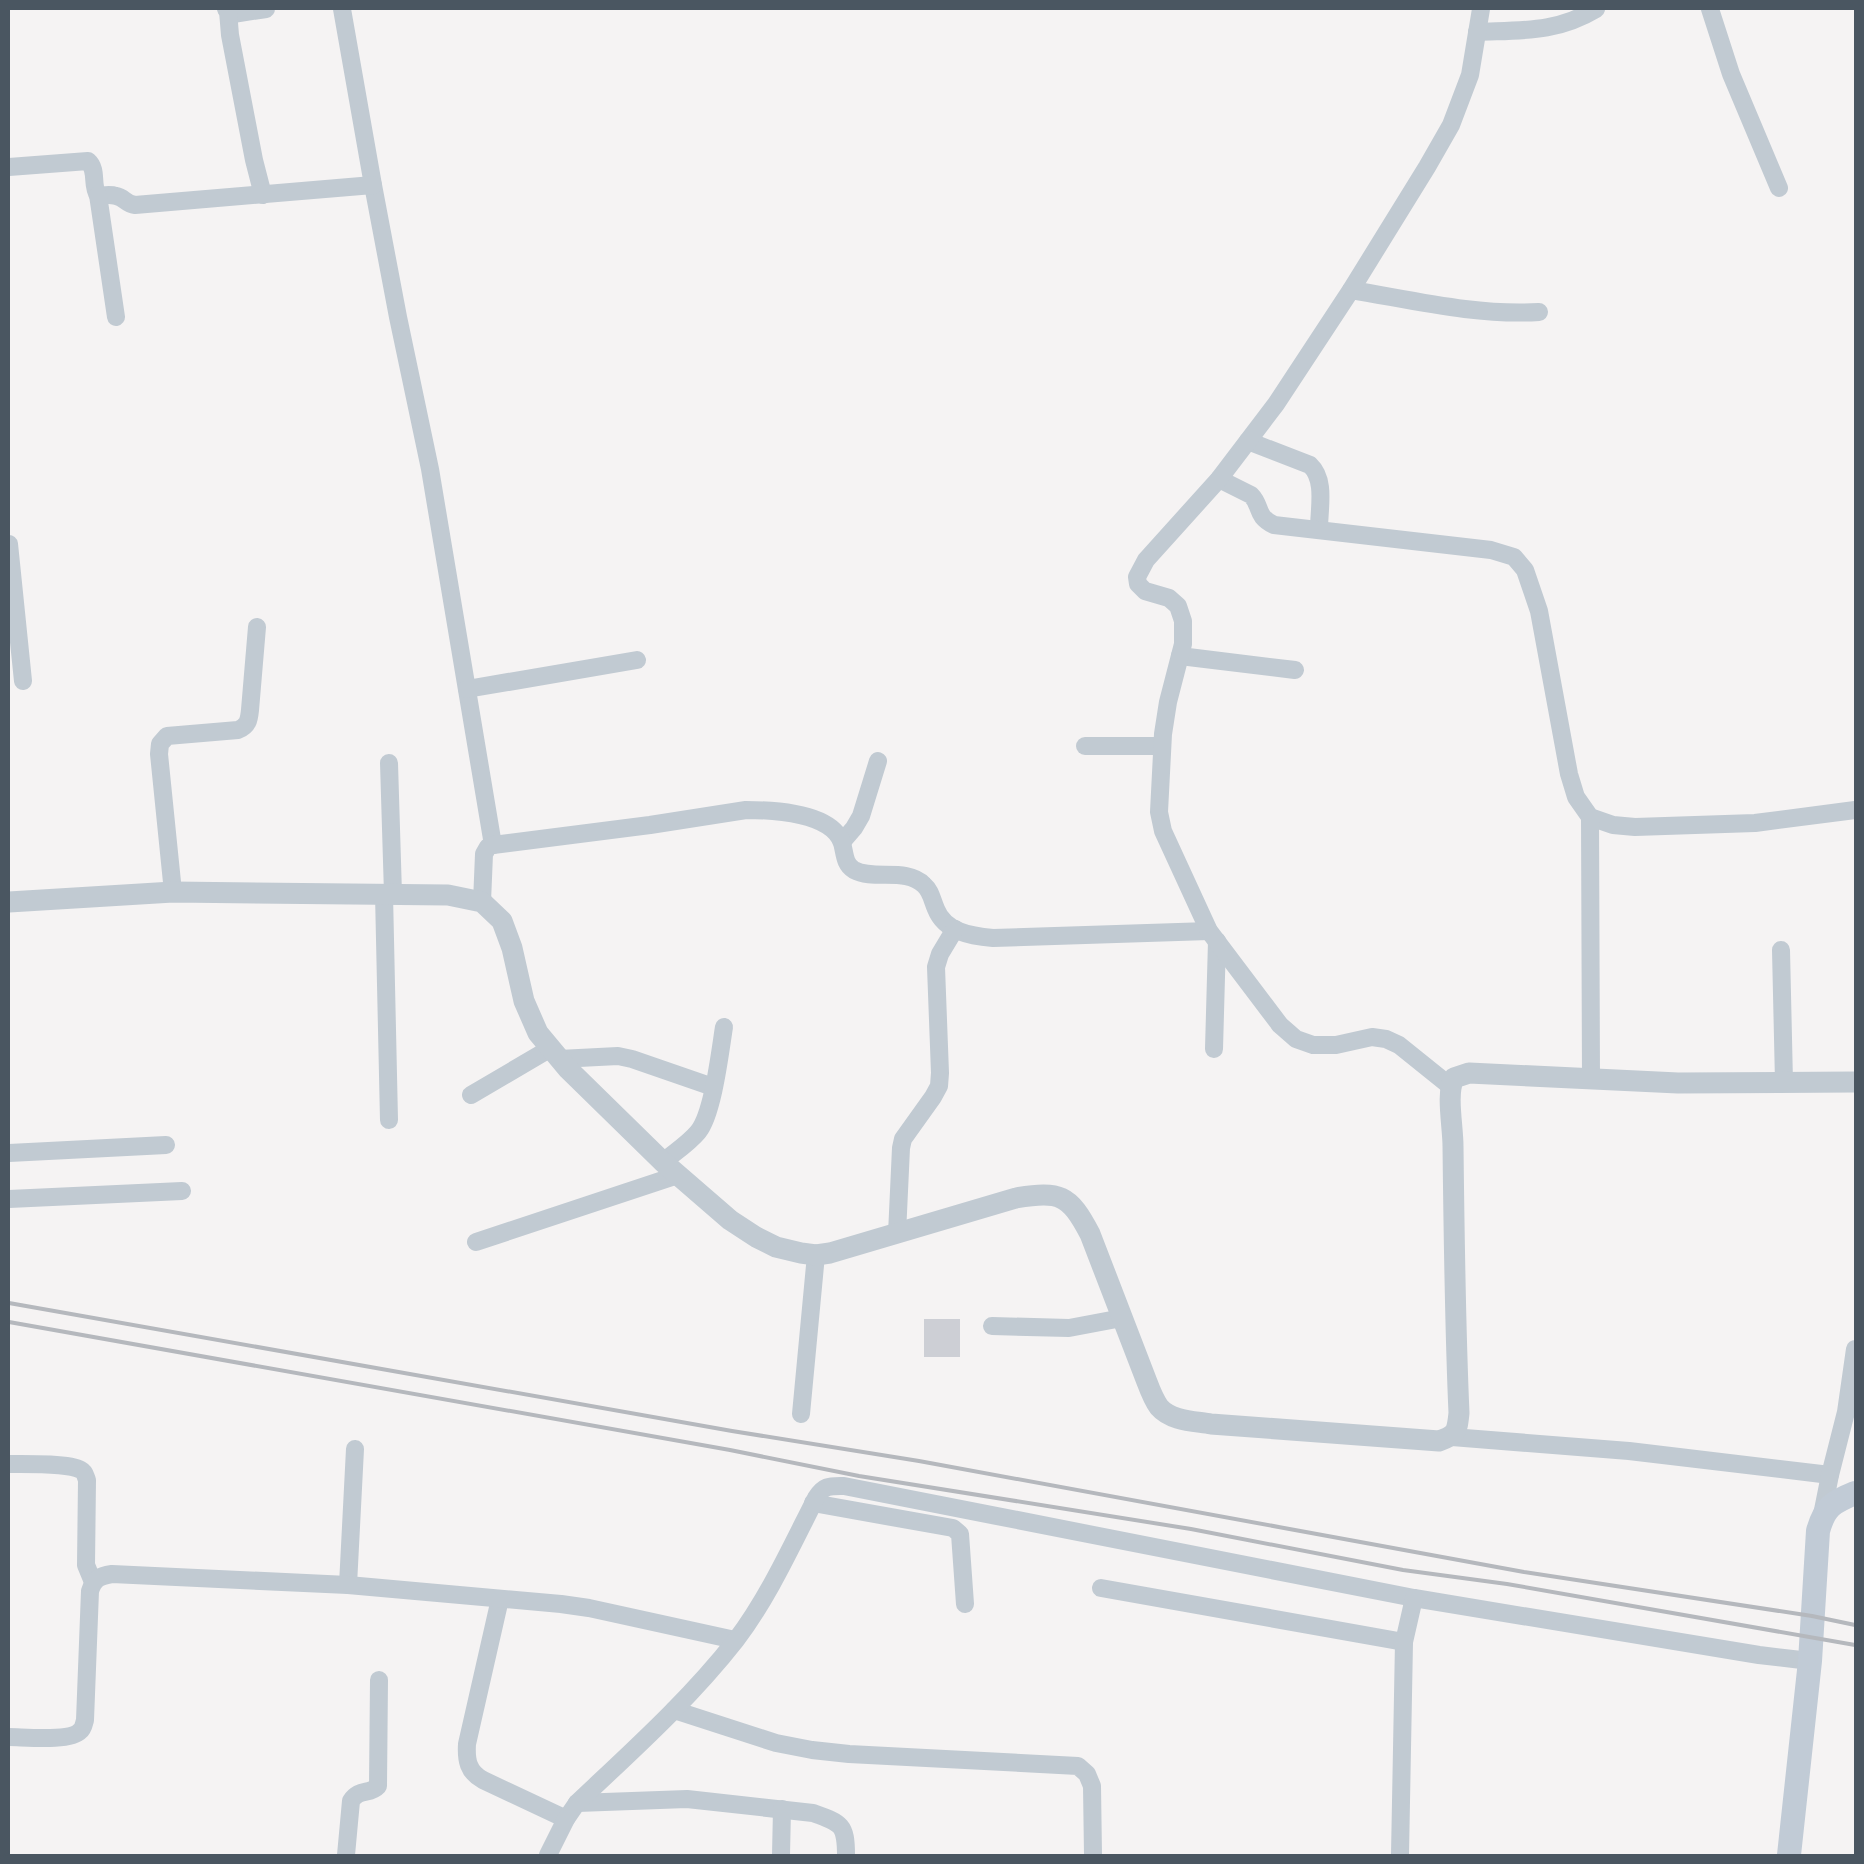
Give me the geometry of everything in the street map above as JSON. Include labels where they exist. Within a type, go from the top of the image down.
[{"type":"main road","points":[[1789,1855],[1810,1661],[1818,1531],[1822,1515],[1833,1503],[1855,1493]]},
{"type":"street","points":[[227,10],[232,14],[238,14],[266,9]]},
{"type":"street","points":[[342,9],[398,317],[430,469],[492,844]]},
{"type":"street","points":[[1450,1086],[1399,1045],[1386,1039],[1372,1037],[1336,1045],[1313,1045],[1296,1039],[1280,1024],[1213,936],[1163,831],[1159,812],[1162,746],[1168,702],[1183,644],[1183,622],[1178,606],[1169,598],[1145,591],[1138,584],[1137,577],[1146,560],[1219,479],[1276,404],[1351,290],[1427,167],[1451,125],[1470,75],[1481,9]]},
{"type":"street","points":[[1477,32],[1538,30],[1559,26],[1580,19],[1596,9]]},
{"type":"street","points":[[1710,9],[1731,74],[1778,188]]},
{"type":"street","points":[[227,10],[254,160],[263,194]]},
{"type":"street","points":[[9,167],[88,161],[93,168],[95,192],[98,195],[116,317]]},
{"type":"street","points":[[98,195],[115,195],[129,204],[135,204],[373,186]]},
{"type":"street","points":[[1351,290],[1486,312],[1516,314],[1539,312]]},
{"type":"street","points":[[1248,441],[1310,465],[1317,472],[1319,482],[1319,529]]},
{"type":"street","points":[[1219,479],[1251,495],[1255,499],[1261,515],[1266,521],[1274,525],[1491,550],[1514,557],[1525,570],[1538,612],[1569,774],[1576,797],[1590,817],[1591,1079]]},
{"type":"street","points":[[9,544],[23,681]]},
{"type":"street","points":[[173,892],[159,754],[160,744],[168,736],[238,730],[245,727],[249,720],[257,627]]},
{"type":"street","points":[[1180,656],[1295,670]]},
{"type":"street","points":[[467,689],[637,660]]},
{"type":"street","points":[[1085,746],[1162,746]]},
{"type":"street","points":[[842,842],[861,816],[878,761]]},
{"type":"street","points":[[389,764],[389,1120]]},
{"type":"street","points":[[482,902],[484,854],[492,844],[650,825],[746,810],[781,812],[821,820],[835,830],[842,842],[847,864],[854,870],[863,873],[916,879],[924,885],[931,895],[939,916],[955,929],[972,936],[993,938],[1213,936]]},
{"type":"street","points":[[1590,817],[1613,825],[1636,827],[1755,823],[1855,810]]},
{"type":"street","points":[[9,902],[173,892],[448,895],[482,902],[502,920],[512,948],[524,1001],[538,1033],[568,1070],[671,1168],[730,1220],[756,1237],[776,1247],[816,1255],[864,1244],[1016,1198],[1052,1195],[1070,1202],[1080,1215],[1090,1234],[1147,1382],[1158,1406],[1166,1414],[1176,1418],[1211,1424],[1439,1441],[1452,1437],[1629,1451],[1830,1475]]},
{"type":"street","points":[[897,1234],[903,1139],[939,1086],[936,967],[940,954],[955,929]]},
{"type":"street","points":[[1213,936],[1214,1049]]},
{"type":"street","points":[[1781,950],[1784,1082]]},
{"type":"street","points":[[476,1242],[671,1168],[688,1142],[700,1130],[709,1109],[724,1027]]},
{"type":"street","points":[[471,1096],[555,1054],[618,1056],[713,1086]]},
{"type":"street","points":[[1452,1437],[1458,1428],[1459,1413],[1454,1315],[1453,1129],[1450,1086],[1454,1078],[1469,1073],[1678,1083],[1855,1082]]},
{"type":"street","points":[[9,1153],[166,1145]]},
{"type":"street","points":[[9,1199],[182,1191]]},
{"type":"street","points":[[801,1414],[816,1255]]},
{"type":"street","points":[[992,1326],[1069,1328],[1122,1318]]},
{"type":"street","points":[[1822,1515],[1846,1412],[1855,1349]]},
{"type":"street","points":[[348,1585],[355,1448]]},
{"type":"street","points":[[9,1464],[69,1466],[79,1468],[84,1472],[87,1480],[86,1564],[93,1582]]},
{"type":"street","points":[[548,1855],[566,1818],[577,1802],[674,1710],[736,1640],[756,1609],[817,1497],[830,1486],[844,1486],[1414,1598],[1759,1655],[1810,1661]]},
{"type":"street","points":[[817,1497],[954,1528],[960,1534],[965,1604]]},
{"type":"street","points":[[9,1737],[62,1738],[73,1736],[81,1730],[85,1720],[90,1591],[93,1582],[101,1576],[112,1574],[348,1585],[588,1608],[736,1640]]},
{"type":"street","points":[[1101,1588],[1404,1642]]},
{"type":"street","points":[[1400,1855],[1404,1642],[1414,1598]]},
{"type":"street","points":[[500,1599],[467,1744],[467,1762],[475,1776],[566,1818]]},
{"type":"street","points":[[346,1855],[351,1801],[354,1795],[375,1789],[378,1786],[379,1680]]},
{"type":"street","points":[[674,1710],[776,1743],[812,1750],[859,1755],[1078,1766],[1087,1774],[1092,1786],[1092,1855]]},
{"type":"street","points":[[577,1802],[687,1799],[813,1813],[841,1826],[846,1836],[846,1855]]},
{"type":"street","points":[[781,1855],[782,1810]]},
{"type":"building","points":[[924,1319],[960,1319],[960,1357],[924,1357]]},
{"type":"railway","points":[[9,1303],[732,1431],[919,1461],[1524,1572],[1812,1616],[1855,1625]]},
{"type":"railway","points":[[9,1322],[730,1450],[859,1476],[1191,1529],[1403,1570],[1507,1584],[1855,1645]]}]
